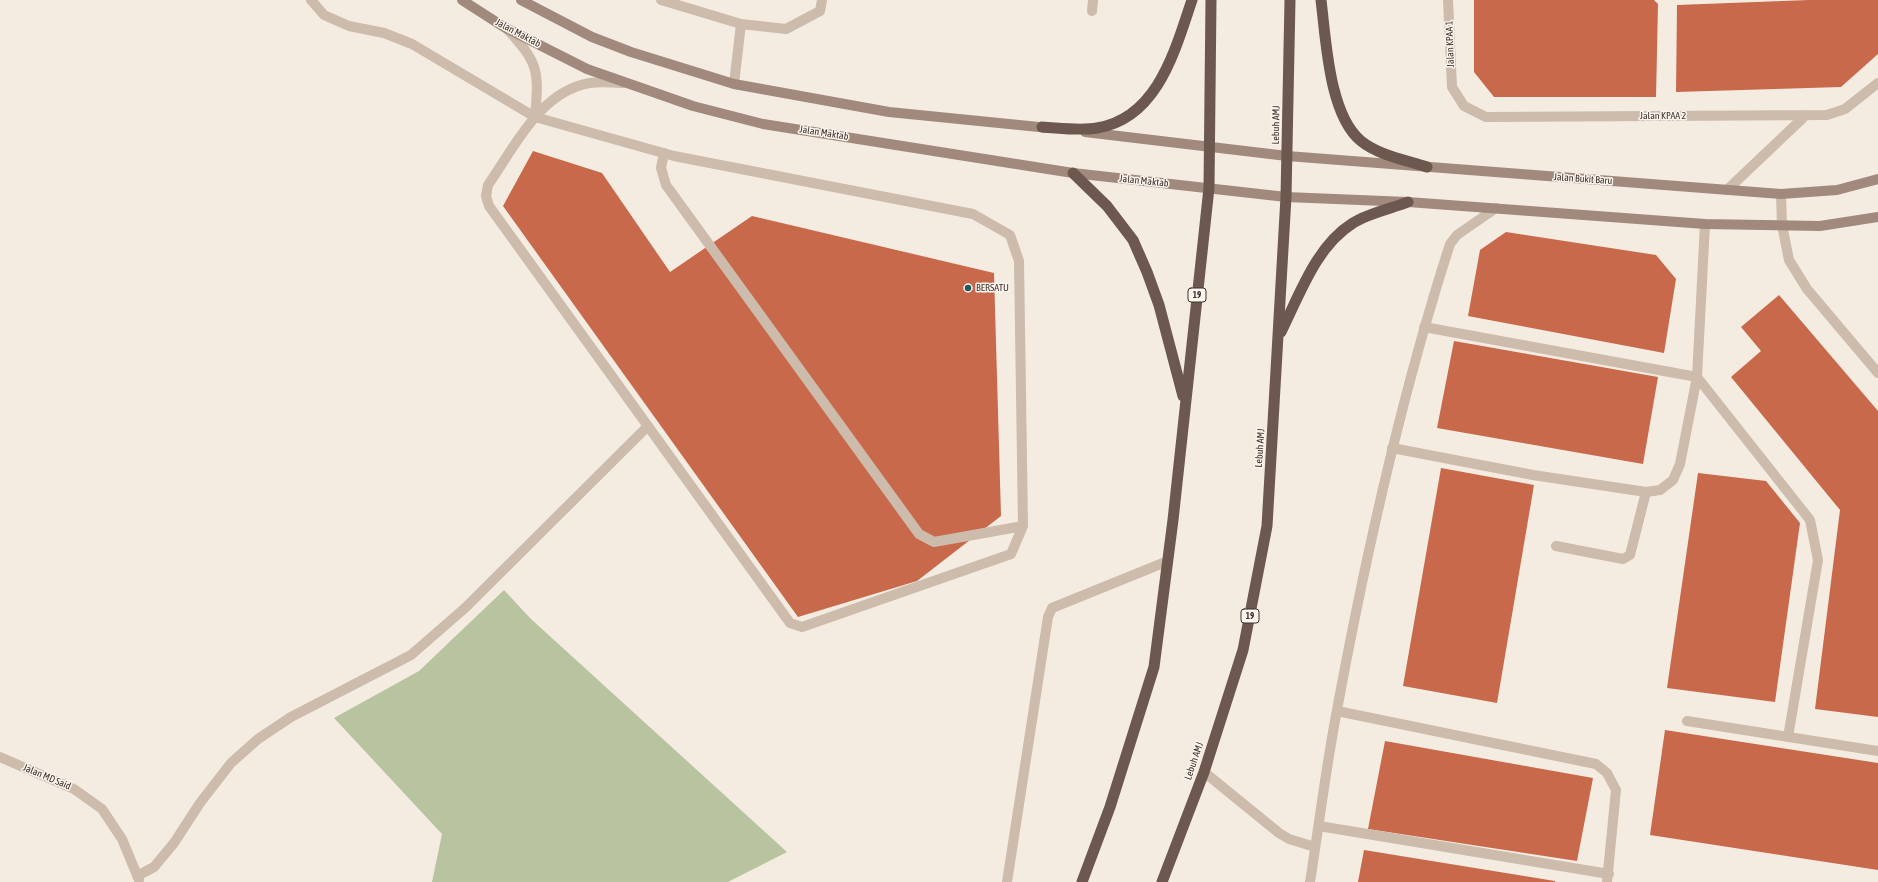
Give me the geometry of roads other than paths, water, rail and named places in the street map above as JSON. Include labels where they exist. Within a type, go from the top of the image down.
[{"type":"highway","points":[[1042,127],[1096,129],[1122,122],[1145,102],[1163,78],[1176,47],[1192,0]]},
{"type":"highway","name":"19","points":[[1082,882],[1110,807],[1154,668],[1168,561],[1184,402],[1209,188],[1211,0]]},
{"type":"highway","name":"Lebuh AMJ","points":[[1162,882],[1204,772],[1243,650],[1267,526],[1286,197],[1290,0]]},
{"type":"highway","points":[[1321,0],[1329,62],[1338,105],[1349,129],[1362,142],[1380,152],[1427,167]]},
{"type":"highway","points":[[1073,173],[1107,206],[1133,240],[1159,305],[1184,402]]},
{"type":"highway","points":[[1279,337],[1315,264],[1332,241],[1353,222],[1408,202]]},
{"type":"main road","name":"Jalan Maktab","points":[[462,0],[504,27],[587,69],[693,106],[763,124],[1073,173],[1286,197]]},
{"type":"main road","points":[[521,0],[592,37],[624,50],[734,84],[889,112],[1210,146]]},
{"type":"main road","name":"Jalan Bukit Baru","points":[[1210,146],[1287,156],[1781,194],[1838,190],[1878,179]]},
{"type":"main road","points":[[1286,197],[1408,202],[1705,224],[1820,226],[1878,217]]},
{"type":"street","points":[[311,0],[324,15],[349,26],[384,33],[412,44],[535,117],[664,153],[973,214],[1010,235],[1020,261],[1023,526],[1011,554],[802,627],[790,623],[489,206],[486,196],[488,186],[535,117],[567,91],[590,83],[626,83]]},
{"type":"street","points":[[661,0],[741,24],[786,29],[820,11],[822,0]]},
{"type":"street","points":[[1092,11],[1093,0]]},
{"type":"street","name":"Jalan KPAA 1","points":[[1448,0],[1452,87]]},
{"type":"street","points":[[734,84],[741,24]]},
{"type":"street","points":[[504,27],[526,50],[536,68],[538,89],[535,117]]},
{"type":"street","name":"Jalan KPAA 2","points":[[1452,87],[1464,106],[1486,117],[1827,115],[1845,109],[1878,82]]},
{"type":"street","points":[[1727,190],[1806,115]]},
{"type":"street","points":[[664,153],[661,168],[666,185],[919,534],[934,542],[1023,526]]},
{"type":"street","points":[[1781,194],[1782,225],[1789,260],[1807,289],[1878,372]]},
{"type":"street","points":[[1310,882],[1337,711],[1392,448],[1424,327],[1450,244],[1458,235],[1496,208]]},
{"type":"street","points":[[1392,448],[1533,475],[1646,492],[1660,490],[1673,480],[1680,464],[1697,377],[1705,224]]},
{"type":"street","points":[[1424,327],[1697,377],[1810,520],[1818,560],[1788,737]]},
{"type":"street","points":[[139,879],[154,867],[174,843],[200,803],[231,763],[258,739],[291,717],[411,654],[465,608],[648,426]]},
{"type":"street","points":[[1556,546],[1623,559],[1630,555],[1646,492]]},
{"type":"street","points":[[1007,882],[1048,617],[1052,608],[1168,561]]},
{"type":"street","points":[[1319,826],[1608,878],[1616,790],[1608,773],[1596,764],[1337,711]]},
{"type":"street","points":[[1687,721],[1878,751]]},
{"type":"street","name":"Jalan MD Said","points":[[0,757],[74,789],[102,809],[122,839],[139,879]]},
{"type":"street","points":[[1204,772],[1279,833],[1289,839],[1315,847]]},
{"type":"place","name":"BERSATU","points":[[968,288]]}]
